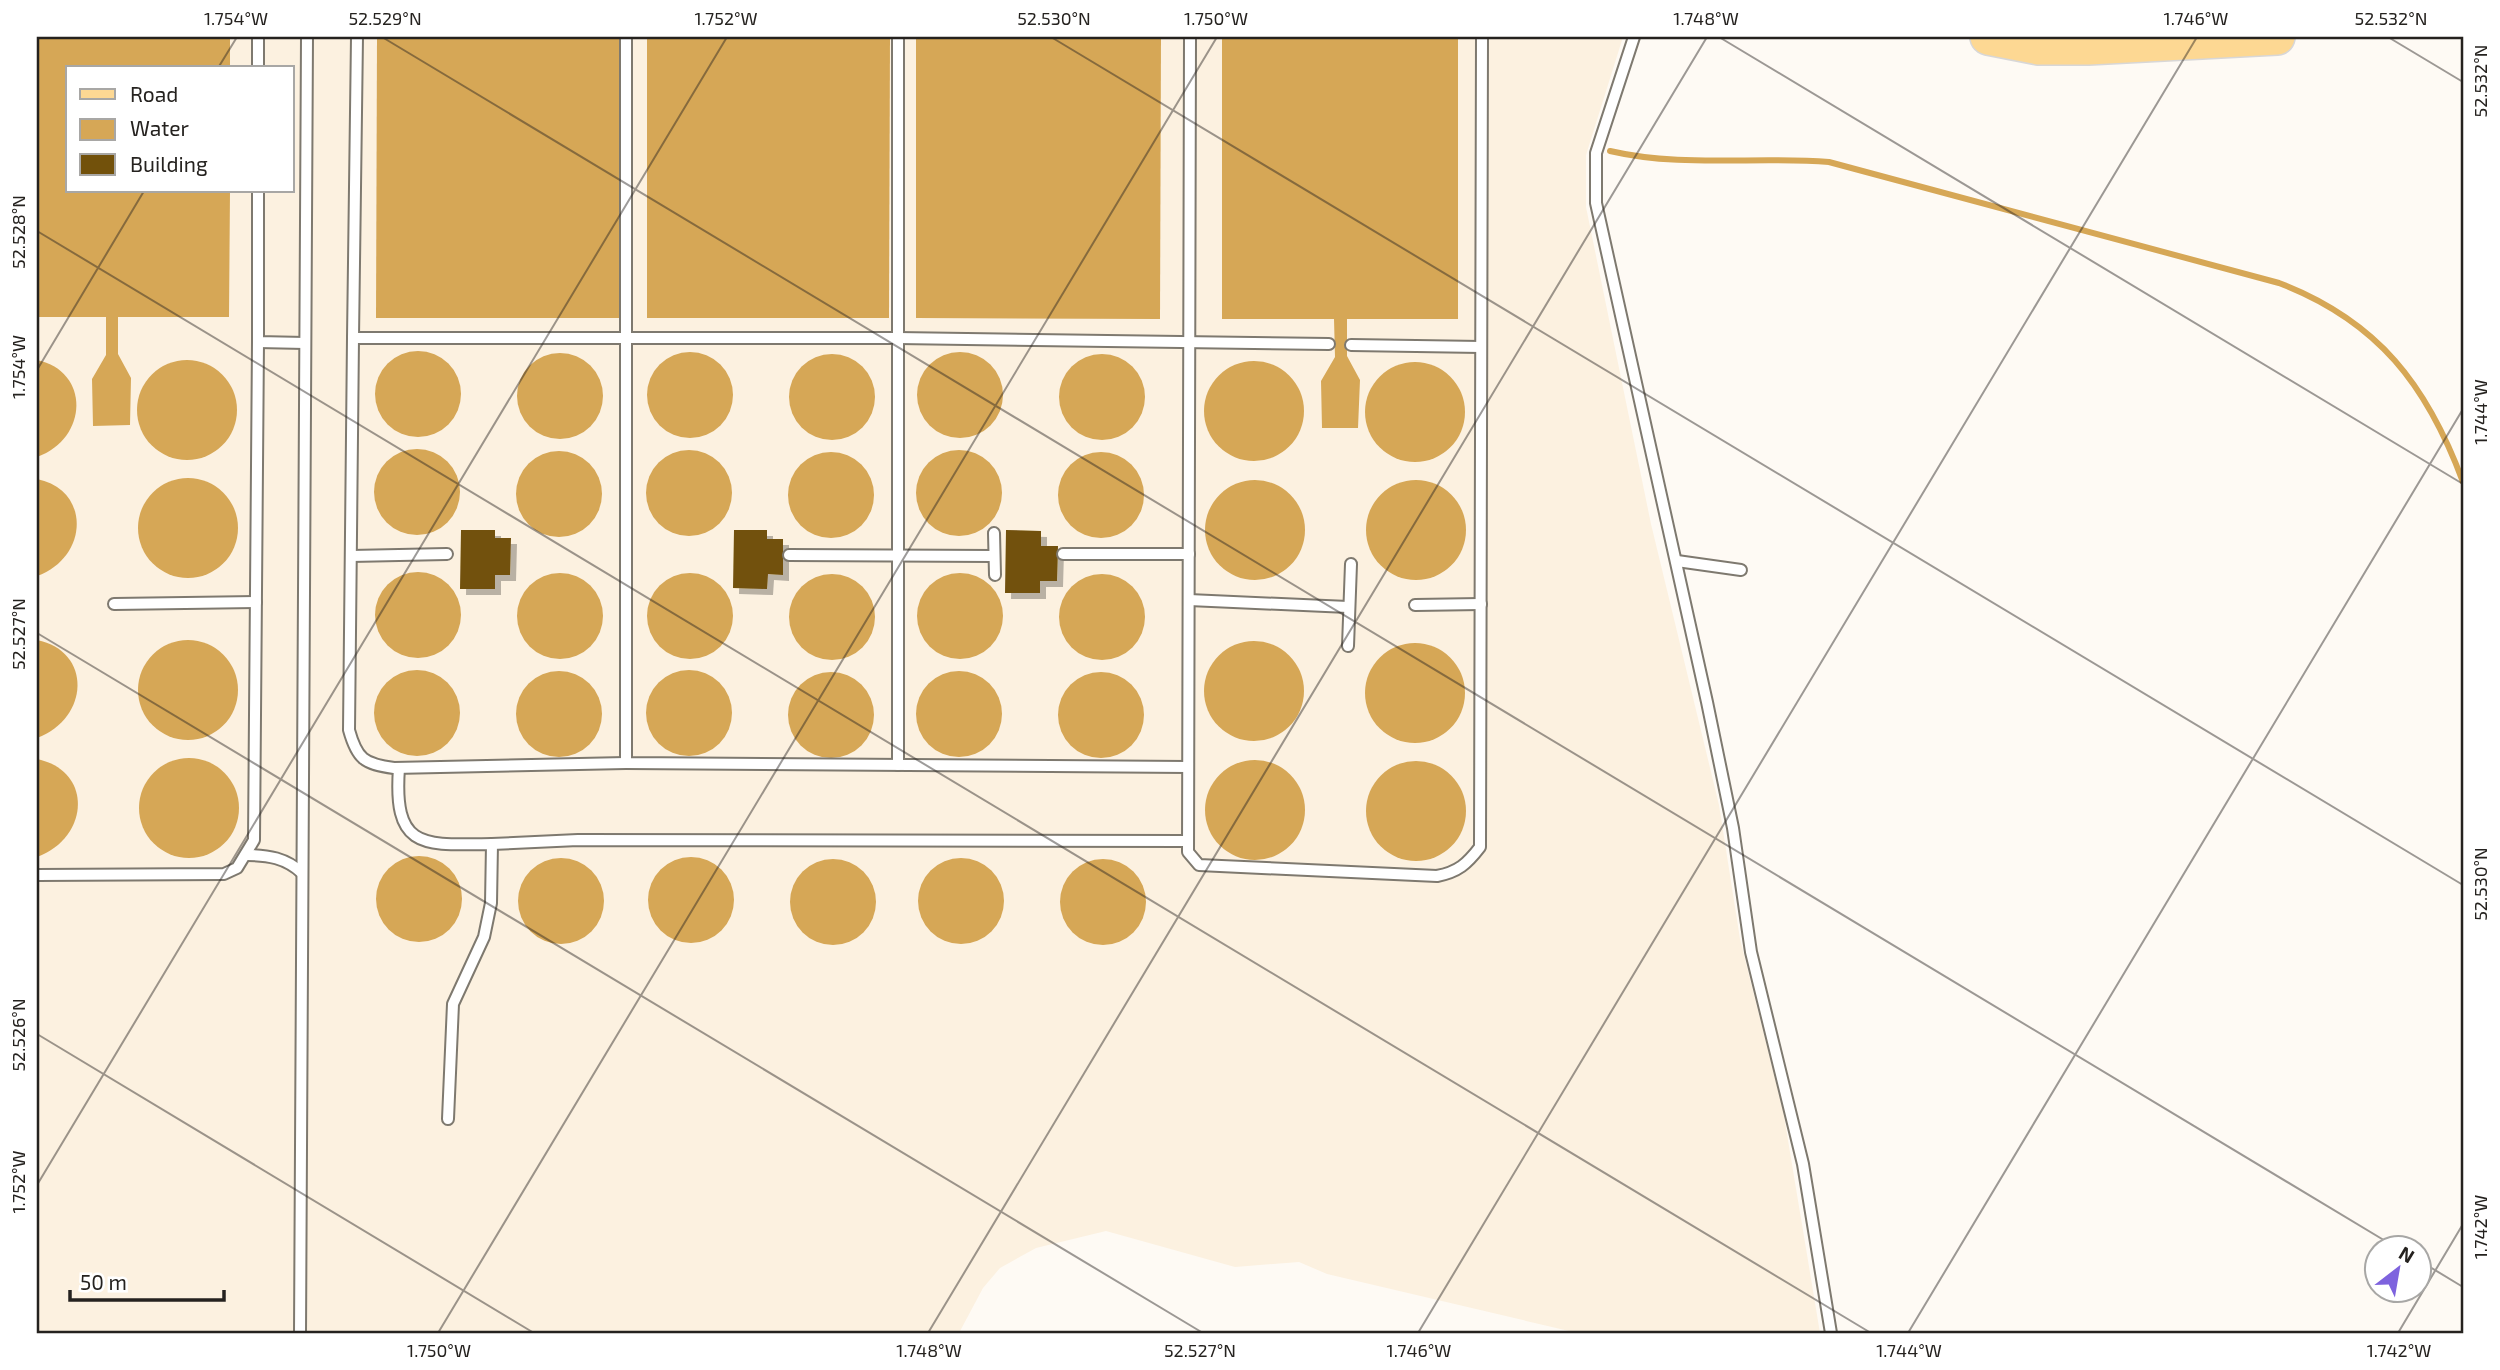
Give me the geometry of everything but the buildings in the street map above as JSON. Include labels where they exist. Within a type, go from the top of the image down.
[{"type":"main road","points":[[1988,37],[2039,47],[2088,47],[2164,39],[2277,37]]},
{"type":"lane","points":[[258,37],[258,66]]},
{"type":"lane","points":[[300,1333],[307,37]]},
{"type":"lane","points":[[357,37],[349,730],[355,751],[370,765],[399,768],[626,763],[1188,767]]},
{"type":"lane","points":[[626,37],[626,763]]},
{"type":"lane","points":[[898,37],[898,765]]},
{"type":"lane","points":[[1190,37],[1188,852],[1199,865],[1437,876],[1455,873],[1468,863],[1480,847],[1482,37]]},
{"type":"lane","points":[[1634,37],[1596,153],[1596,203],[1677,561],[1733,828],[1751,952],[1803,1164],[1831,1333]]},
{"type":"lane","points":[[37,875],[224,874],[237,868],[254,840],[258,192]]},
{"type":"lane","points":[[354,338],[898,338],[1329,344]]},
{"type":"lane","points":[[258,342],[305,343]]},
{"type":"lane","points":[[1351,345],[1481,347]]},
{"type":"lane","points":[[994,533],[995,575]]},
{"type":"lane","points":[[351,556],[447,554]]},
{"type":"lane","points":[[1063,554],[1189,554]]},
{"type":"lane","points":[[789,555],[994,556]]},
{"type":"lane","points":[[1677,561],[1741,569]]},
{"type":"lane","points":[[1348,646],[1352,565]]},
{"type":"lane","points":[[1189,600],[1348,607]]},
{"type":"lane","points":[[114,604],[256,602]]},
{"type":"lane","points":[[1415,605],[1481,604]]},
{"type":"lane","points":[[399,768],[398,808],[403,822],[412,833],[427,842],[441,845],[578,840],[1188,841]]},
{"type":"lane","points":[[447,1119],[453,1004],[484,937],[491,903],[492,844]]},
{"type":"lane","points":[[247,855],[268,855],[293,863],[302,873]]},
{"type":"shaded area","points":[[37,37],[1623,37],[1586,155],[1586,207],[1651,524],[1719,805],[1740,939],[1783,1110],[1820,1333],[1569,1331],[1327,1274],[1299,1262],[1235,1267],[1106,1231],[1036,1248],[1000,1268],[983,1288],[959,1333],[37,1333]]},
{"type":"water","points":[[37,37],[230,37],[230,66],[66,66],[66,192],[230,192],[229,317],[118,317],[118,354],[131,378],[130,425],[93,426],[92,379],[106,355],[106,317],[37,317]]},
{"type":"water","points":[[377,37],[619,37],[619,318],[376,318]]},
{"type":"water","points":[[647,37],[890,37],[889,318],[647,318]]},
{"type":"water","points":[[916,37],[1161,37],[1160,319],[916,318]]},
{"type":"water","points":[[1222,37],[1458,37],[1458,319],[1347,319],[1347,356],[1360,380],[1358,428],[1322,428],[1321,381],[1335,357],[1334,319],[1222,319]]},
{"type":"water","points":[[418,351],[442,358],[454,370],[461,394],[454,418],[442,430],[418,437],[394,430],[382,418],[375,394],[382,370],[394,358]]},
{"type":"water","points":[[690,352],[714,359],[726,371],[733,395],[726,419],[714,431],[690,438],[666,431],[654,419],[647,395],[654,371],[666,359]]},
{"type":"water","points":[[960,352],[984,359],[996,371],[1003,395],[996,419],[984,431],[960,438],[936,431],[924,419],[917,395],[924,371],[936,359]]},
{"type":"water","points":[[560,353],[584,360],[596,372],[603,396],[596,420],[584,432],[560,439],[536,432],[524,420],[517,396],[524,372],[536,360]]},
{"type":"water","points":[[832,354],[856,361],[868,373],[875,397],[868,421],[856,433],[832,440],[808,433],[796,421],[789,397],[796,373],[808,361]]},
{"type":"water","points":[[1102,354],[1126,361],[1138,373],[1145,397],[1138,421],[1126,433],[1102,440],[1078,433],[1066,421],[1059,397],[1066,373],[1078,361]]},
{"type":"water","points":[[37,360],[54,367],[67,377],[74,391],[76,406],[74,421],[66,435],[54,448],[37,457]]},
{"type":"water","points":[[187,360],[206,364],[222,375],[233,391],[237,410],[233,429],[222,445],[206,456],[187,460],[168,456],[152,445],[141,429],[137,410],[141,391],[152,375],[168,364]]},
{"type":"water","points":[[1254,361],[1273,365],[1289,376],[1300,392],[1304,411],[1300,430],[1289,446],[1273,457],[1254,461],[1235,457],[1219,446],[1208,430],[1204,411],[1208,392],[1219,376],[1235,365]]},
{"type":"water","points":[[1415,362],[1434,366],[1450,377],[1461,393],[1465,412],[1461,431],[1450,447],[1434,458],[1415,462],[1396,458],[1380,447],[1369,431],[1365,412],[1369,393],[1380,377],[1396,366]]},
{"type":"water","points":[[417,449],[441,456],[453,468],[460,492],[453,516],[441,528],[417,535],[393,528],[381,516],[374,492],[381,468],[393,456]]},
{"type":"water","points":[[689,450],[713,457],[725,469],[732,493],[725,517],[713,529],[689,536],[665,529],[653,517],[646,493],[653,469],[665,457]]},
{"type":"water","points":[[959,450],[983,457],[995,469],[1002,493],[995,517],[983,529],[959,536],[935,529],[923,517],[916,493],[923,469],[935,457]]},
{"type":"water","points":[[559,451],[583,458],[595,470],[602,494],[595,518],[583,530],[559,537],[535,530],[523,518],[516,494],[523,470],[535,458]]},
{"type":"water","points":[[831,452],[855,459],[867,471],[874,495],[867,519],[855,531],[831,538],[807,531],[795,519],[788,495],[795,471],[807,459]]},
{"type":"water","points":[[1101,452],[1125,459],[1137,471],[1144,495],[1137,519],[1125,531],[1101,538],[1077,531],[1065,519],[1058,495],[1065,471],[1077,459]]},
{"type":"water","points":[[188,478],[207,482],[223,493],[234,509],[238,528],[234,547],[223,563],[207,574],[188,578],[169,574],[153,563],[142,547],[138,528],[142,509],[153,493],[169,482]]},
{"type":"water","points":[[37,479],[55,486],[67,496],[77,524],[74,540],[67,554],[54,567],[37,576]]},
{"type":"water","points":[[1255,480],[1274,484],[1290,495],[1301,511],[1305,530],[1301,549],[1290,565],[1274,576],[1255,580],[1236,576],[1220,565],[1209,549],[1205,530],[1209,511],[1220,495],[1236,484]]},
{"type":"water","points":[[1416,480],[1435,484],[1451,495],[1462,511],[1466,530],[1462,549],[1451,565],[1435,576],[1416,580],[1397,576],[1381,565],[1370,549],[1366,530],[1370,511],[1381,495],[1397,484]]},
{"type":"water","points":[[418,572],[442,579],[454,591],[461,615],[454,639],[442,651],[418,658],[394,651],[382,639],[375,615],[382,591],[394,579]]},
{"type":"water","points":[[560,573],[584,580],[596,592],[603,616],[596,640],[584,652],[560,659],[536,652],[524,640],[517,616],[524,592],[536,580]]},
{"type":"water","points":[[690,573],[714,580],[726,592],[733,616],[726,640],[714,652],[690,659],[666,652],[654,640],[647,616],[654,592],[666,580]]},
{"type":"water","points":[[960,573],[984,580],[996,592],[1003,616],[996,640],[984,652],[960,659],[936,652],[924,640],[917,616],[924,592],[936,580]]},
{"type":"water","points":[[832,574],[856,581],[868,593],[875,617],[868,641],[856,653],[832,660],[808,653],[796,641],[789,617],[796,593],[808,581]]},
{"type":"water","points":[[1102,574],[1126,581],[1138,593],[1145,617],[1138,641],[1126,653],[1102,660],[1078,653],[1066,641],[1059,617],[1066,593],[1078,581]]},
{"type":"water","points":[[37,640],[55,647],[68,657],[78,686],[75,701],[67,716],[37,738]]},
{"type":"water","points":[[188,640],[207,644],[223,655],[234,671],[238,690],[234,709],[223,725],[207,736],[188,740],[169,736],[153,725],[142,709],[138,690],[142,671],[153,655],[169,644]]},
{"type":"water","points":[[1254,641],[1273,645],[1289,656],[1300,672],[1304,691],[1300,710],[1289,726],[1273,737],[1254,741],[1235,737],[1219,726],[1208,710],[1204,691],[1208,672],[1219,656],[1235,645]]},
{"type":"water","points":[[1415,643],[1434,647],[1450,658],[1461,674],[1465,693],[1461,712],[1450,728],[1434,739],[1415,743],[1396,739],[1380,728],[1369,712],[1365,693],[1369,674],[1380,658],[1396,647]]},
{"type":"water","points":[[417,670],[441,677],[453,689],[460,713],[453,737],[441,749],[417,756],[393,749],[381,737],[374,713],[381,689],[393,677]]},
{"type":"water","points":[[689,670],[713,677],[725,689],[732,713],[725,737],[713,749],[689,756],[665,749],[653,737],[646,713],[653,689],[665,677]]},
{"type":"water","points":[[559,671],[583,678],[595,690],[602,714],[595,738],[583,750],[559,757],[535,750],[523,738],[516,714],[523,690],[535,678]]},
{"type":"water","points":[[959,671],[983,678],[995,690],[1002,714],[995,738],[983,750],[959,757],[935,750],[923,738],[916,714],[923,690],[935,678]]},
{"type":"water","points":[[831,672],[855,679],[867,691],[874,715],[867,739],[855,751],[831,758],[807,751],[795,739],[788,715],[795,691],[807,679]]},
{"type":"water","points":[[1101,672],[1125,679],[1137,691],[1144,715],[1137,739],[1125,751],[1101,758],[1077,751],[1065,739],[1058,715],[1065,691],[1077,679]]},
{"type":"water","points":[[189,758],[208,762],[224,773],[235,789],[239,808],[235,827],[224,843],[208,854],[189,858],[170,854],[154,843],[143,827],[139,808],[143,789],[154,773],[170,762]]},
{"type":"water","points":[[37,759],[55,766],[68,777],[76,790],[78,805],[75,821],[67,835],[54,848],[37,857]]},
{"type":"water","points":[[1255,760],[1274,764],[1290,775],[1301,791],[1305,810],[1301,829],[1290,845],[1274,856],[1255,860],[1236,856],[1220,845],[1209,829],[1205,810],[1209,791],[1220,775],[1236,764]]},
{"type":"water","points":[[1416,761],[1435,765],[1451,776],[1462,792],[1466,811],[1462,830],[1451,846],[1435,857],[1416,861],[1397,857],[1381,846],[1370,830],[1366,811],[1370,792],[1381,776],[1397,765]]},
{"type":"water","points":[[419,856],[443,863],[455,875],[462,899],[455,923],[443,935],[419,942],[395,935],[383,923],[376,899],[383,875],[395,863]]},
{"type":"water","points":[[691,857],[715,864],[727,876],[734,900],[727,924],[715,936],[691,943],[667,936],[655,924],[648,900],[655,876],[667,864]]},
{"type":"water","points":[[561,858],[585,865],[597,877],[604,901],[597,925],[585,937],[561,944],[537,937],[525,925],[518,901],[525,877],[537,865]]},
{"type":"water","points":[[961,858],[985,865],[997,877],[1004,901],[997,925],[985,937],[961,944],[937,937],[925,925],[918,901],[925,877],[937,865]]},
{"type":"water","points":[[833,859],[857,866],[869,878],[876,902],[869,926],[857,938],[833,945],[809,938],[797,926],[790,902],[797,878],[809,866]]},
{"type":"water","points":[[1103,859],[1127,866],[1139,878],[1146,902],[1139,926],[1127,938],[1103,945],[1079,938],[1067,926],[1060,902],[1067,878],[1079,866]]},
{"type":"waterway","points":[[1610,151],[1665,159],[1829,162],[2279,283],[2314,298],[2344,316],[2395,360],[2433,415],[2463,482]]}]
